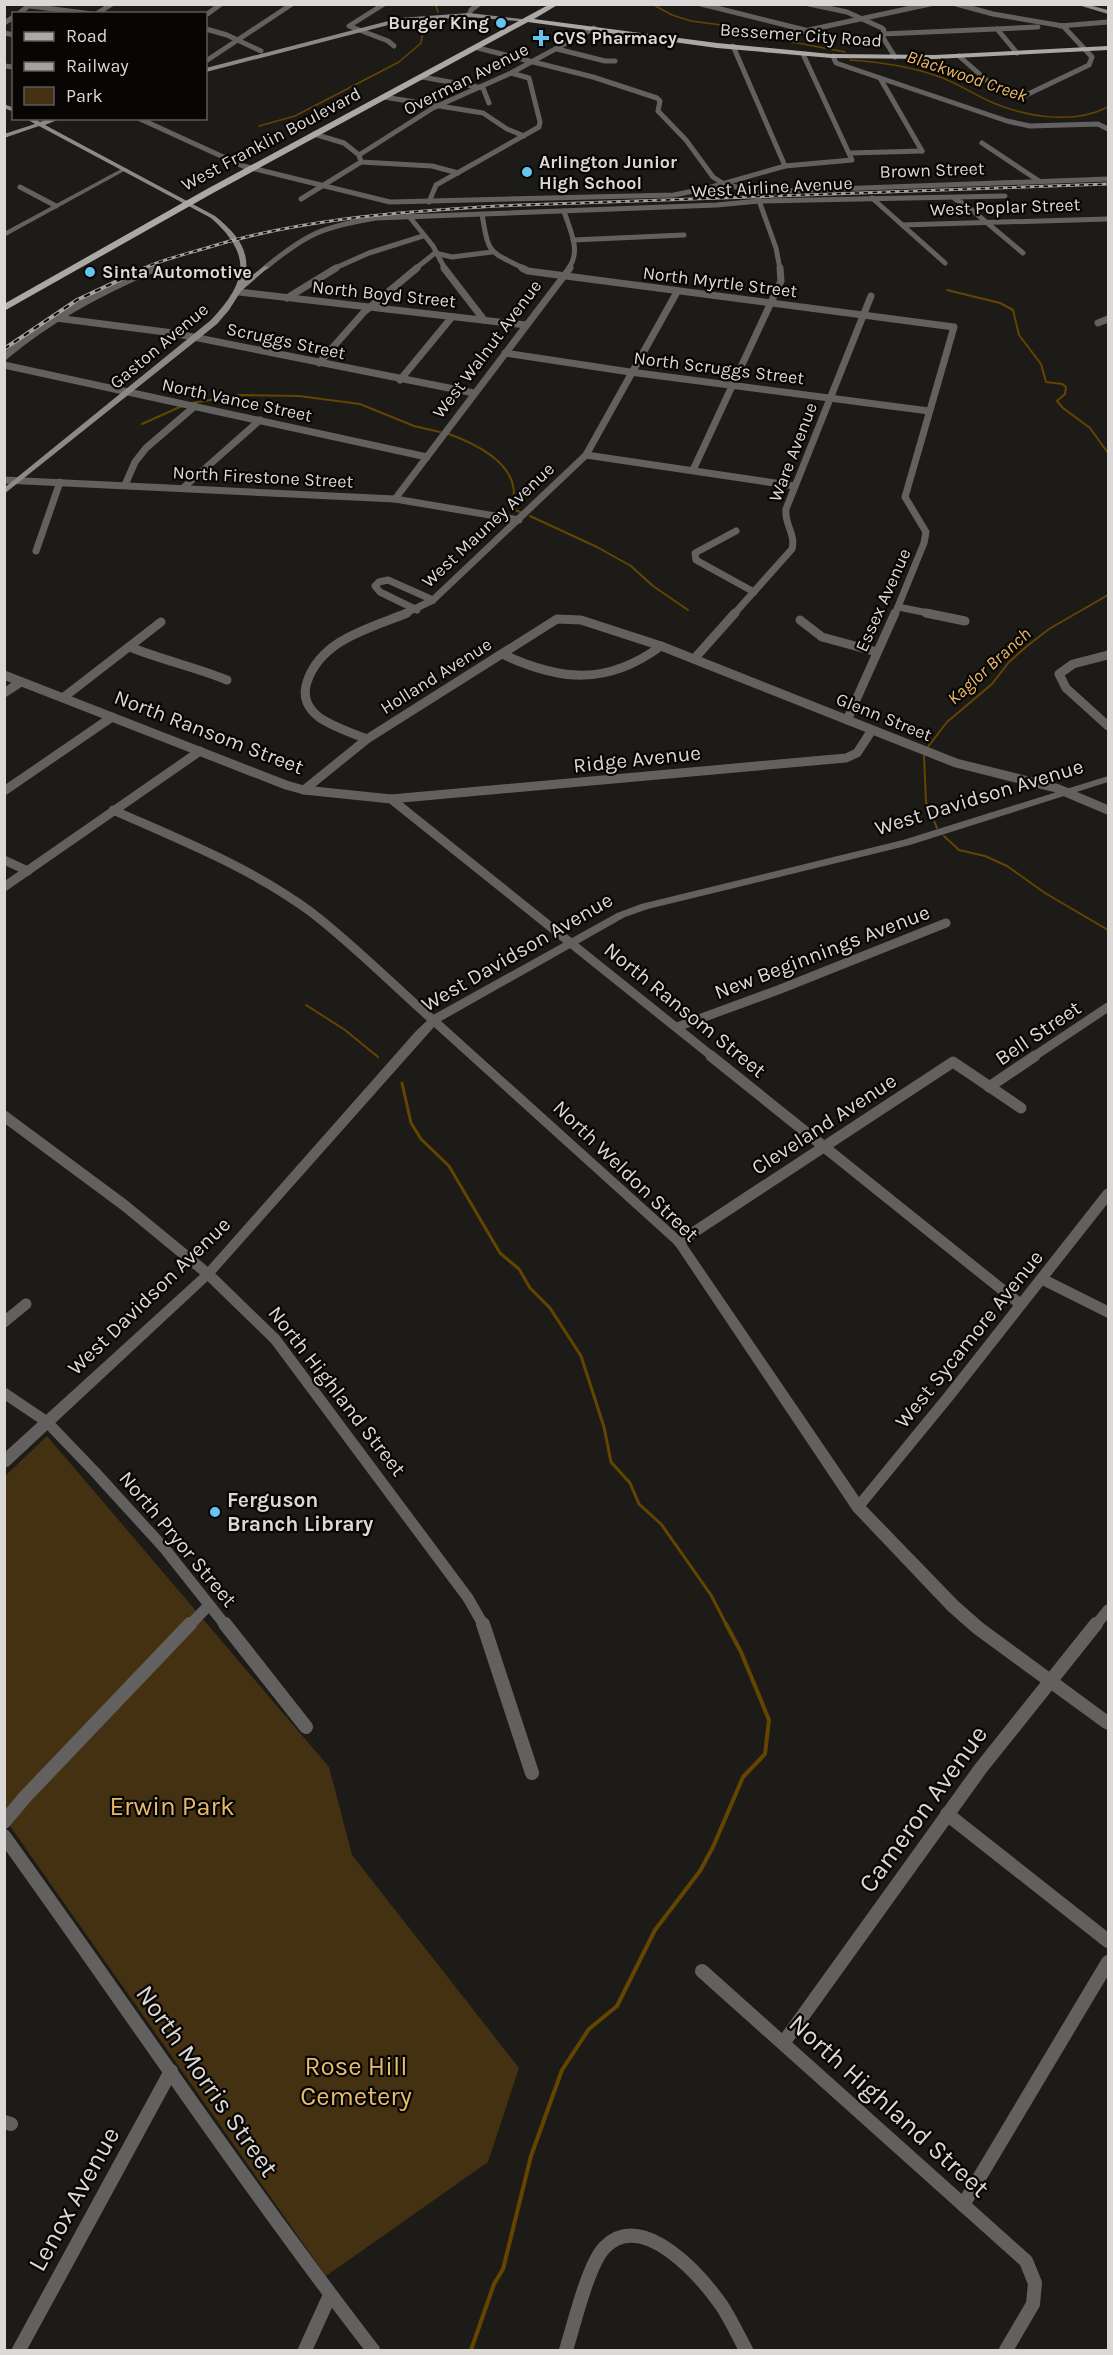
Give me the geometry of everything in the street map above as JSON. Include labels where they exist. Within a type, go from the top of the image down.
[{"type":"main road","name":"West Franklin Boulevard","points":[[4,308],[251,168],[478,48],[556,4]]},
{"type":"main road","points":[[1077,4],[1108,12]]},
{"type":"main road","points":[[207,70],[359,30],[420,18],[469,15],[528,20]]},
{"type":"main road","name":"Bessemer City Road","points":[[528,20],[833,56],[960,56],[1108,48]]},
{"type":"main road","name":"Gaston Avenue","points":[[4,492],[196,338],[229,308],[239,291],[244,272],[240,247],[226,228],[188,203],[31,120]]},
{"type":"main road","points":[[4,136],[54,120]]},
{"type":"main road","points":[[244,272],[264,269]]},
{"type":"main road","points":[[239,291],[264,269]]},
{"type":"street","points":[[98,12],[112,4]]},
{"type":"street","points":[[207,14],[221,4]]},
{"type":"street","points":[[207,62],[292,4]]},
{"type":"street","points":[[384,4],[349,26],[388,41],[394,46]]},
{"type":"street","points":[[469,15],[471,10],[479,4]]},
{"type":"street","points":[[701,4],[809,31]]},
{"type":"street","points":[[809,4],[840,10],[882,28],[895,57]]},
{"type":"street","points":[[790,34],[930,4]]},
{"type":"street","points":[[956,4],[1002,16],[1064,26],[1092,57],[1089,64],[1024,96],[993,86],[960,56]]},
{"type":"street","points":[[30,5],[80,12]]},
{"type":"street","points":[[883,34],[1108,22]]},
{"type":"street","name":"Overman Avenue","points":[[359,154],[439,105],[511,73],[594,28]]},
{"type":"street","points":[[997,28],[1017,53]]},
{"type":"street","points":[[207,29],[219,32],[261,51]]},
{"type":"street","points":[[733,46],[785,166]]},
{"type":"street","points":[[478,48],[602,79],[657,98],[660,101],[658,111],[686,140],[710,173],[724,184]]},
{"type":"street","points":[[557,49],[605,61],[615,61]]},
{"type":"street","points":[[142,120],[251,168],[383,201],[429,202],[674,195],[724,184],[785,166],[850,161],[853,158],[803,54]]},
{"type":"street","points":[[833,56],[836,63],[1017,124],[1038,126],[1098,124],[1108,121]]},
{"type":"street","points":[[207,63],[222,66]]},
{"type":"street","points":[[429,202],[431,191],[436,185],[538,128],[540,122],[529,78],[511,73]]},
{"type":"street","points":[[422,77],[480,87],[484,89],[489,103]]},
{"type":"street","points":[[851,153],[922,151],[880,78]]},
{"type":"street","points":[[384,97],[483,113],[507,129],[524,136]]},
{"type":"street","points":[[145,122],[148,120]]},
{"type":"street","points":[[1098,124],[1108,129]]},
{"type":"street","points":[[314,135],[344,141],[354,147],[361,162]]},
{"type":"street","points":[[982,143],[1040,182]]},
{"type":"street","points":[[300,199],[361,162],[424,165],[458,173]]},
{"type":"street","points":[[4,234],[125,169]]},
{"type":"street","name":"Brown Street","points":[[724,184],[756,192],[1108,179]]},
{"type":"street","points":[[20,187],[56,206]]},
{"type":"street","points":[[693,470],[781,281],[781,269],[756,192]]},
{"type":"street","name":"West Airline Avenue","points":[[264,269],[293,245],[314,232],[360,220],[408,215],[564,211],[759,201],[1005,196]]},
{"type":"street","points":[[872,198],[945,263]]},
{"type":"street","points":[[951,198],[962,202],[1023,253]]},
{"type":"street","name":"West Walnut Avenue","points":[[395,499],[575,258],[573,240],[564,211]]},
{"type":"street","points":[[319,363],[370,307],[435,253],[452,256],[492,252],[485,240],[482,214]]},
{"type":"street","points":[[408,215],[423,236],[429,240],[442,266],[484,320]]},
{"type":"street","name":"West Poplar Street","points":[[902,225],[1108,219]]},
{"type":"street","points":[[573,240],[684,235]]},
{"type":"street","points":[[287,298],[349,263],[396,243],[423,236]]},
{"type":"street","name":"North Myrtle Street","points":[[492,252],[521,269],[563,276],[677,292],[949,324]]},
{"type":"street","points":[[4,357],[56,318],[96,295],[156,268]]},
{"type":"street","name":"North Boyd Street","points":[[239,291],[526,325]]},
{"type":"street","name":"West Mauney Avenue","points":[[367,739],[326,720],[311,710],[303,697],[306,683],[317,664],[341,640],[378,623],[417,610],[433,600],[586,455],[630,372],[677,292]]},
{"type":"street","name":"Ware Avenue","points":[[694,659],[792,549],[795,537],[784,515],[871,296]]},
{"type":"street","points":[[400,380],[452,317]]},
{"type":"street","name":"Scruggs Street","points":[[56,318],[148,329],[474,393]]},
{"type":"street","points":[[1098,323],[1108,319]]},
{"type":"street","name":"Essex Avenue","points":[[847,720],[924,543],[926,532],[905,497],[929,411],[955,332],[954,327],[949,324]]},
{"type":"street","name":"North Scruggs Street","points":[[506,353],[630,372],[929,411]]},
{"type":"street","name":"North Vance Street","points":[[4,365],[427,457]]},
{"type":"street","points":[[126,485],[135,462],[146,448],[195,406]]},
{"type":"street","points":[[183,488],[260,420]]},
{"type":"street","points":[[586,455],[795,486]]},
{"type":"street","name":"North Firestone Street","points":[[4,480],[395,499],[519,520]]},
{"type":"street","points":[[36,551],[60,482]]},
{"type":"street","points":[[736,531],[695,553],[696,560],[754,592]]},
{"type":"street","points":[[417,610],[380,592],[375,586],[379,582],[388,580],[433,600]]},
{"type":"street","points":[[898,607],[965,621]]},
{"type":"street","name":"Holland Avenue","points":[[303,790],[367,739],[557,620],[567,618],[597,625],[660,646]]},
{"type":"street","points":[[800,620],[822,637],[877,652]]},
{"type":"street","points":[[64,697],[161,622]]},
{"type":"street","points":[[502,654],[543,672],[570,675],[603,672],[632,665],[660,646]]},
{"type":"street","name":"Glenn Street","points":[[660,646],[969,768],[1066,793],[1108,810]]},
{"type":"street","points":[[130,647],[165,661],[201,669],[227,680]]},
{"type":"street","points":[[1108,655],[1073,664],[1059,674],[1066,688],[1108,726]]},
{"type":"street","name":"North Ransom Street","points":[[4,675],[303,790],[391,799],[1020,1304]]},
{"type":"street","points":[[4,693],[21,682]]},
{"type":"street","points":[[4,791],[112,717]]},
{"type":"street","name":"Ridge Avenue","points":[[391,799],[837,760],[857,753],[872,730]]},
{"type":"street","points":[[4,887],[200,751]]},
{"type":"street","name":"West Davidson Avenue","points":[[4,1462],[208,1274],[434,1021],[621,915],[645,906],[906,843],[1108,779]]},
{"type":"street","name":"North Weldon Street","points":[[113,810],[262,880],[312,913],[679,1242],[858,1507],[953,1606],[1108,1723]]},
{"type":"street","points":[[4,860],[28,871]]},
{"type":"street","name":"New Beginnings Avenue","points":[[677,1027],[778,990],[946,923]]},
{"type":"street","name":"Bell Street","points":[[1021,1108],[989,1087],[1108,1007]]},
{"type":"street","name":"Cleveland Avenue","points":[[679,1242],[953,1062],[989,1087]]},
{"type":"street","name":"North Highland Street","points":[[4,1116],[124,1205],[208,1274],[230,1293],[289,1356],[468,1598],[483,1624],[532,1773]]},
{"type":"street","name":"West Sycamore Avenue","points":[[858,1507],[949,1396],[1108,1194]]},
{"type":"street","points":[[1042,1279],[1108,1312]]},
{"type":"street","points":[[4,1322],[26,1304]]},
{"type":"street","name":"North Pryor Street","points":[[4,1393],[47,1422],[165,1549],[306,1727]]},
{"type":"street","points":[[4,1822],[25,1797],[209,1605]]},
{"type":"street","name":"Cameron Avenue","points":[[784,2042],[947,1814],[1048,1679],[1108,1610]]},
{"type":"street","points":[[947,1814],[1108,1941]]},
{"type":"street","name":"North Morris Street","points":[[4,1836],[330,2295],[374,2350]]},
{"type":"street","points":[[963,2205],[1108,1962]]},
{"type":"street","name":"North Highland Street","points":[[702,1971],[1026,2261],[1035,2283],[1033,2304],[1006,2350]]},
{"type":"street","name":"Lenox Avenue","points":[[19,2350],[171,2071]]},
{"type":"street","points":[[566,2350],[604,2248],[622,2235],[640,2235],[684,2262],[720,2303],[746,2350]]},
{"type":"street","points":[[305,2350],[330,2295]]},
{"type":"green space","points":[[47,1436],[329,1767],[352,1855],[519,2068],[488,2162],[326,2276],[5,1819],[5,1476]]},
{"type":"waterway","points":[[438,4],[436,6],[438,12]]},
{"type":"waterway","name":"Blackwood Creek","points":[[652,4],[672,15],[691,21],[737,27],[792,42],[845,52]]},
{"type":"waterway","points":[[259,126],[295,116],[399,62],[421,43],[424,27],[434,20]]},
{"type":"waterway","name":"Blackwood Creek","points":[[850,60],[916,70],[951,81],[991,102],[1034,115],[1080,116],[1108,107]]},
{"type":"waterway","name":"Kaglor Branch","points":[[947,290],[1000,303],[1013,310],[1019,335],[1041,364],[1046,382],[1062,384],[1066,387],[1065,394],[1057,401],[1090,428],[1108,453]]},
{"type":"waterway","points":[[192,403],[240,395],[299,396],[360,404],[414,426],[440,432]]},
{"type":"waterway","points":[[142,424],[182,406]]},
{"type":"waterway","points":[[446,433],[496,459],[512,481],[514,493],[511,508],[522,513]]},
{"type":"waterway","points":[[530,516],[597,547],[631,566],[653,586],[688,610]]},
{"type":"waterway","name":"Kaglor Branch","points":[[927,748],[947,722],[992,684],[1009,662],[1027,646],[1049,629],[1108,595]]},
{"type":"waterway","name":"Kaglor Branch","points":[[924,756],[926,802],[937,828]]},
{"type":"waterway","name":"Kaglor Branch","points":[[944,836],[959,850],[985,856],[1007,866],[1045,893],[1108,930]]},
{"type":"waterway","points":[[306,1005],[345,1030],[378,1057]]},
{"type":"waterway","points":[[402,1083],[411,1123],[421,1139],[449,1166],[500,1253],[519,1269],[530,1288],[550,1308],[581,1356],[604,1427],[611,1462],[630,1483],[639,1504],[661,1524],[711,1595],[727,1626]]},
{"type":"waterway","points":[[471,2350],[494,2284],[503,2269],[531,2156],[562,2070],[589,2029],[617,2006],[655,1930],[700,1871],[713,1847],[743,1777],[765,1754],[769,1720],[741,1652],[726,1624]]},
{"type":"railway","points":[[142,269],[179,256],[275,230],[348,218],[423,211],[497,206],[1108,184]]},
{"type":"railway","points":[[4,349],[77,300],[145,268]]},
{"type":"place","name":"Burger King","points":[[501,23]]},
{"type":"place","name":"CVS Pharmacy","points":[[541,38]]},
{"type":"place","name":"Arlington Junior High School","points":[[527,172]]},
{"type":"place","name":"Sinta Automotive","points":[[90,272]]},
{"type":"place","name":"Ferguson Branch Library","points":[[215,1512]]},
{"type":"park label","name":"Erwin Park","points":[[172,1806]]},
{"type":"park label","name":"Rose Hill Cemetery","points":[[356,2081]]}]
